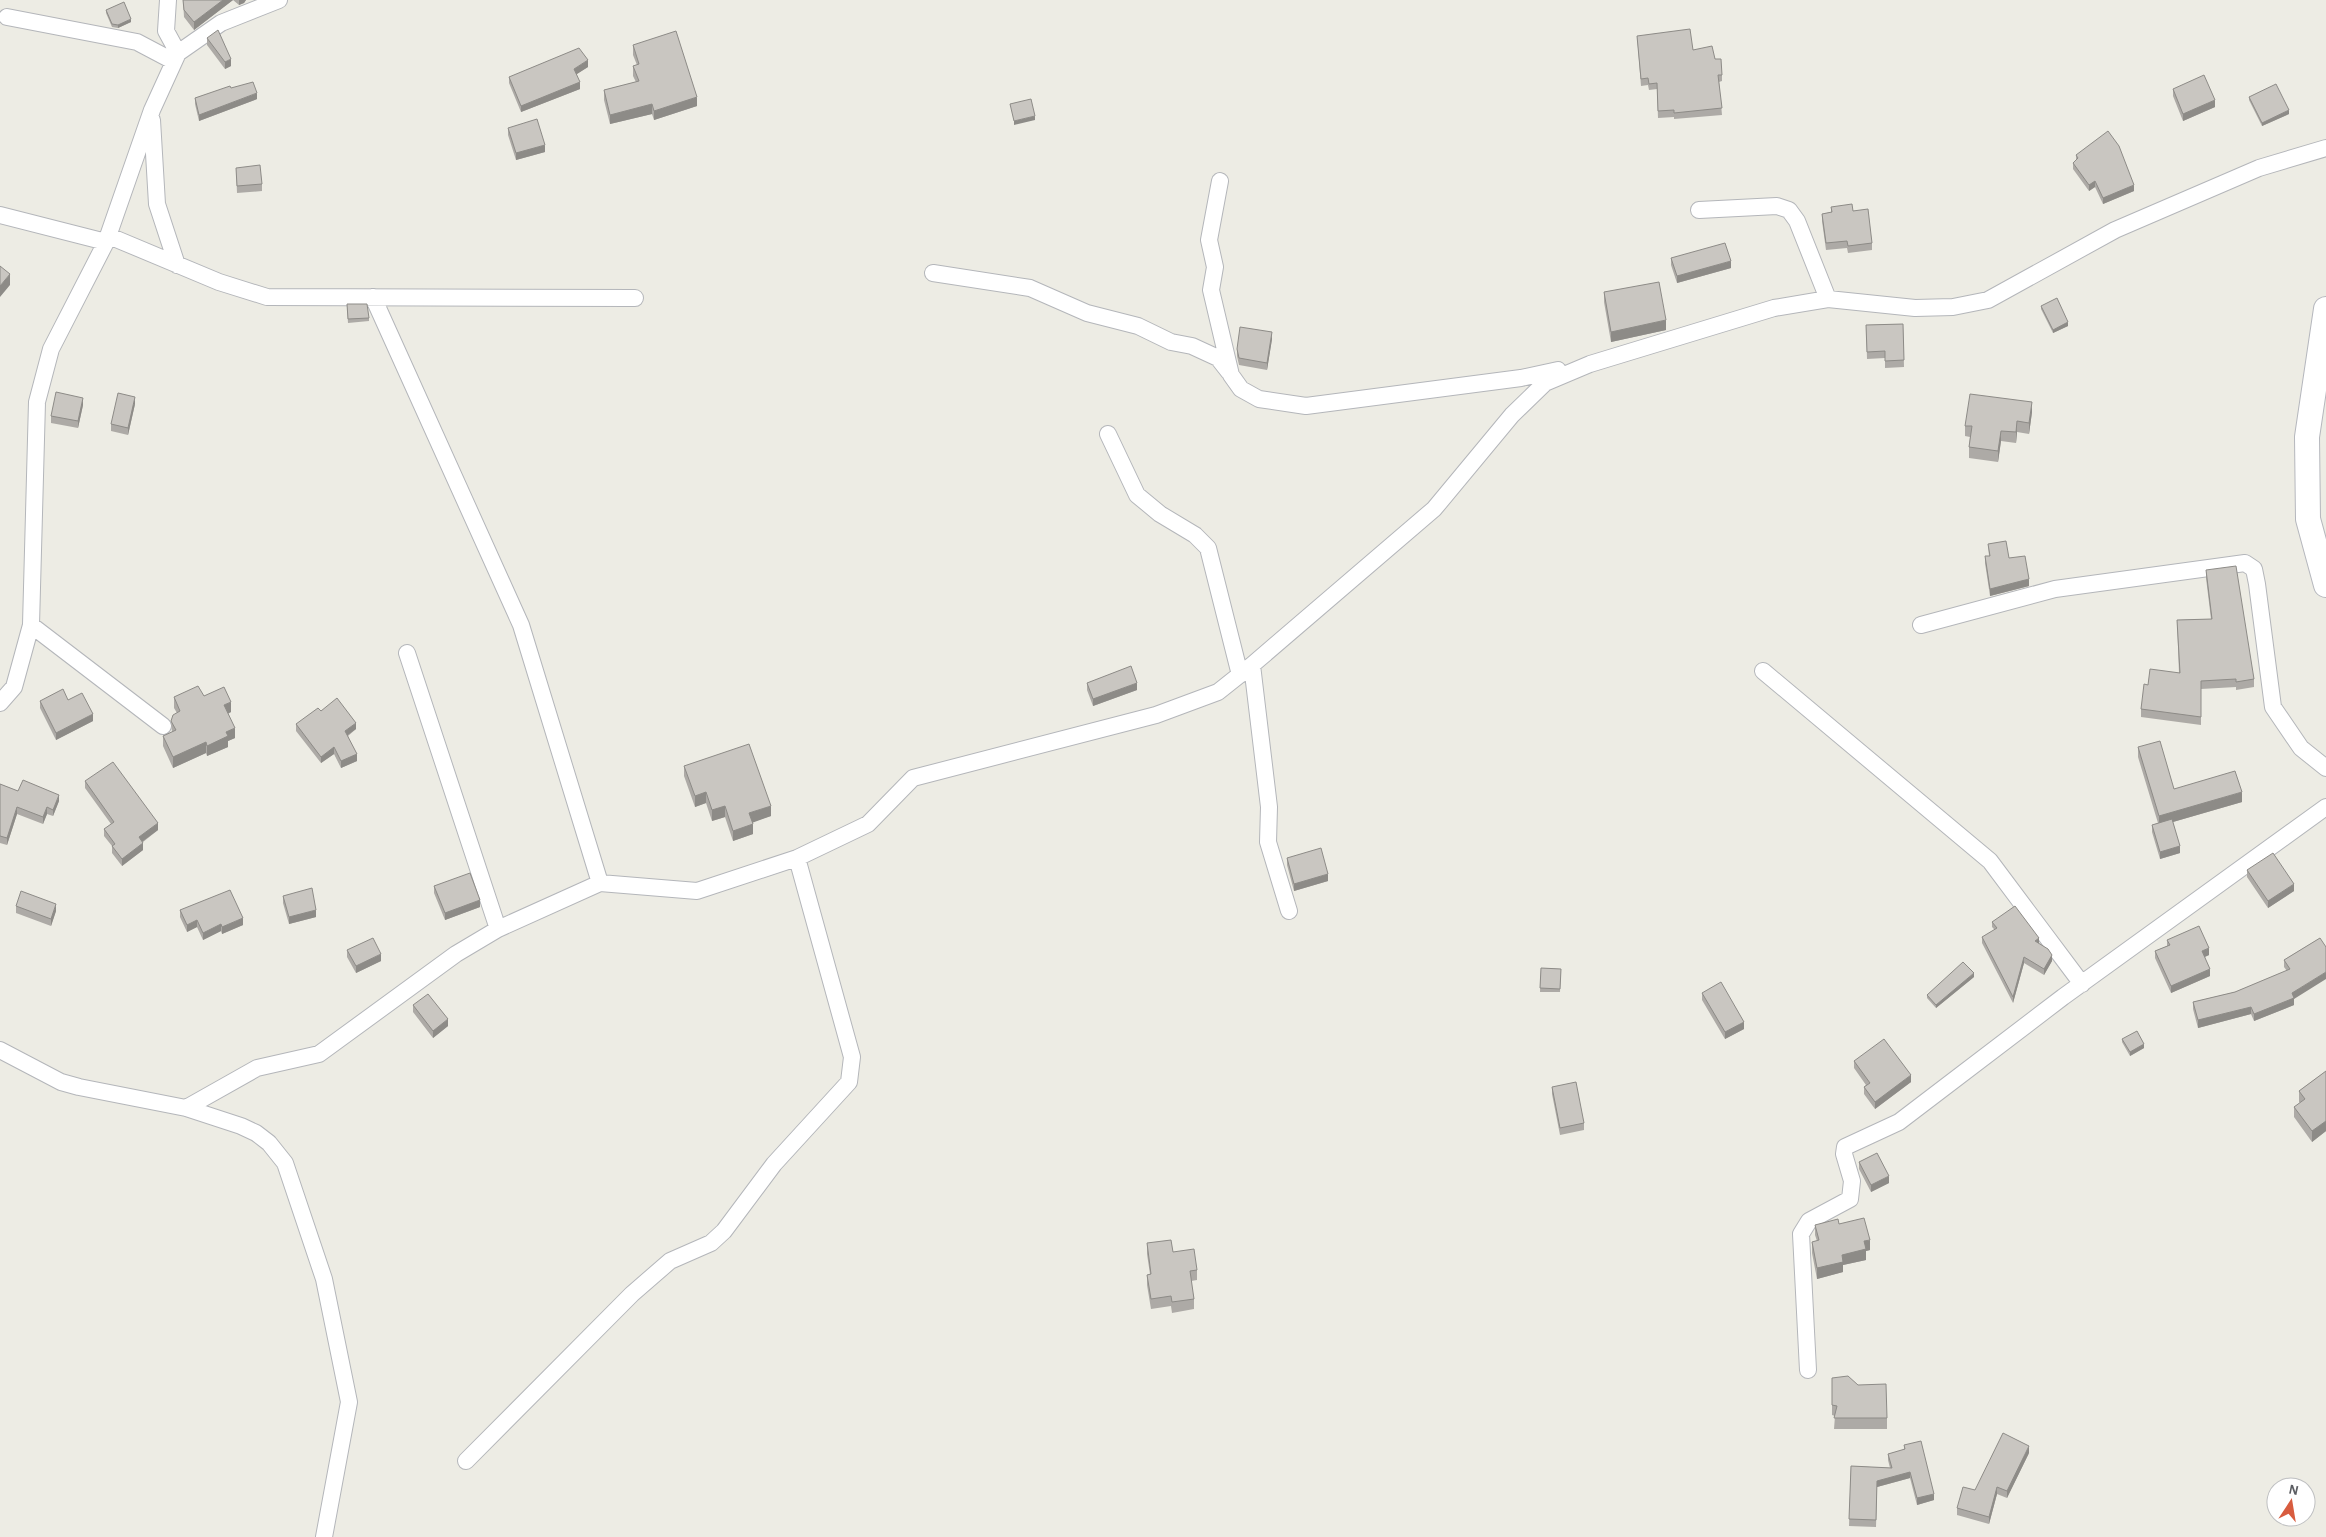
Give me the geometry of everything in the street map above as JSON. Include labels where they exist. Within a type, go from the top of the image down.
[{"type":"street","points":[[168,0],[166,30],[175,57]]},
{"type":"street","points":[[0,703],[14,687],[31,625],[36,402],[50,349],[108,239],[152,110],[175,57],[221,23],[280,0]]},
{"type":"street","points":[[7,17],[137,42],[175,57]]},
{"type":"street","points":[[152,110],[157,204],[178,265]]},
{"type":"street","points":[[933,273],[1030,288],[1087,313],[1138,326],[1171,342],[1192,346],[1218,358],[1241,389],[1259,400],[1306,406],[1521,378],[1590,364],[1774,308],[1828,299],[1915,308],[1953,307],[1988,300],[2115,230],[2259,168],[2326,148]]},
{"type":"street","points":[[1220,181],[1208,240],[1215,266],[1211,290],[1231,376]]},
{"type":"street","points":[[1700,210],[1777,206],[1790,210],[1797,221],[1828,299]]},
{"type":"street","points":[[0,214],[108,239],[219,282],[267,297],[635,298]]},
{"type":"street","points":[[373,297],[521,625],[600,883]]},
{"type":"street","points":[[2326,309],[2307,436],[2308,520],[2326,585]]},
{"type":"street","points":[[186,1108],[257,1068],[319,1054],[456,954],[498,929],[600,883],[697,891],[797,858],[868,824],[913,778],[1156,715],[1218,692],[1434,509],[1512,415],[1545,383],[1590,364]]},
{"type":"street","points":[[1108,434],[1137,495],[1160,514],[1195,534],[1208,548],[1246,670],[1269,807],[1268,842],[1288,911]]},
{"type":"street","points":[[1921,625],[2055,589],[2245,563],[2254,569],[2257,584],[2273,707],[2301,748],[2326,768]]},
{"type":"street","points":[[31,625],[164,726]]},
{"type":"street","points":[[407,653],[498,929]]},
{"type":"street","points":[[1763,670],[1990,861],[2082,984]]},
{"type":"street","points":[[1808,1370],[1801,1234],[1809,1221],[1850,1199],[1852,1181],[1844,1154],[1845,1147],[1899,1122],[2082,984],[2326,807]]},
{"type":"street","points":[[466,1461],[632,1294],[670,1262],[711,1243],[724,1230],[774,1164],[849,1082],[852,1057],[797,858]]},
{"type":"street","points":[[0,1050],[61,1082],[186,1108],[241,1126],[262,1138],[285,1162],[324,1279],[349,1402],[324,1537]]},
{"type":"building","points":[[183,0],[223,0],[194,22],[184,10]]},
{"type":"building","points":[[124,2],[131,19],[118,25],[112,24],[106,10]]},
{"type":"building","points":[[1690,29],[1693,50],[1712,46],[1715,59],[1721,59],[1722,75],[1718,75],[1722,108],[1674,113],[1674,110],[1658,111],[1657,83],[1649,84],[1648,78],[1641,79],[1637,36]]},
{"type":"building","points":[[218,30],[231,59],[225,62],[207,38]]},
{"type":"building","points":[[676,31],[697,97],[654,111],[652,104],[610,115],[604,90],[639,81],[633,66],[639,64],[633,45]]},
{"type":"building","points":[[579,48],[588,60],[574,69],[580,82],[521,106],[509,77]]},
{"type":"building","points":[[2204,75],[2215,100],[2183,114],[2173,89]]},
{"type":"building","points":[[253,82],[257,93],[199,115],[195,98],[230,86],[231,88]]},
{"type":"building","points":[[2276,84],[2289,110],[2262,123],[2249,97]]},
{"type":"building","points":[[1031,99],[1035,116],[1014,121],[1010,104]]},
{"type":"building","points":[[537,119],[545,145],[516,153],[508,128]]},
{"type":"building","points":[[2108,131],[2119,146],[2134,185],[2103,198],[2095,181],[2089,185],[2073,163],[2078,158],[2076,155]]},
{"type":"building","points":[[260,165],[262,184],[237,186],[236,168]]},
{"type":"building","points":[[1852,204],[1853,211],[1868,209],[1872,243],[1848,246],[1847,241],[1826,243],[1822,214],[1832,212],[1831,207]]},
{"type":"building","points":[[1725,243],[1731,261],[1677,276],[1671,258]]},
{"type":"building","points":[[0,266],[10,274],[0,286]]},
{"type":"building","points":[[1659,282],[1666,320],[1611,332],[1604,292]]},
{"type":"building","points":[[2057,298],[2068,322],[2053,330],[2041,306]]},
{"type":"building","points":[[347,304],[367,304],[369,318],[348,319]]},
{"type":"building","points":[[1903,324],[1904,360],[1885,361],[1885,351],[1867,352],[1866,325]]},
{"type":"building","points":[[1240,327],[1272,332],[1267,363],[1239,358],[1237,349]]},
{"type":"building","points":[[56,392],[83,398],[78,421],[51,416]]},
{"type":"building","points":[[118,393],[135,397],[128,428],[111,424]]},
{"type":"building","points":[[1970,394],[2032,402],[2029,423],[2017,421],[2016,432],[2001,431],[1998,451],[1969,447],[1972,426],[1965,426]]},
{"type":"building","points":[[2006,541],[2009,558],[2025,556],[2029,579],[1990,589],[1985,556],[1990,556],[1988,544]]},
{"type":"building","points":[[2236,566],[2254,679],[2236,682],[2236,679],[2201,681],[2201,717],[2141,709],[2144,684],[2148,685],[2150,669],[2180,673],[2177,620],[2212,619],[2206,570]]},
{"type":"building","points":[[1131,666],[1137,683],[1093,699],[1087,683]]},
{"type":"building","points":[[198,686],[204,696],[224,687],[231,702],[224,705],[235,728],[226,732],[228,736],[207,746],[206,742],[173,757],[163,736],[176,730],[171,721],[173,715],[180,711],[174,697]]},
{"type":"building","points":[[63,689],[68,700],[82,693],[93,714],[56,733],[40,701]]},
{"type":"building","points":[[337,698],[356,723],[345,731],[357,754],[341,761],[334,747],[321,757],[296,724],[318,708],[321,711]]},
{"type":"building","points":[[2160,741],[2174,789],[2235,771],[2242,792],[2159,816],[2138,747]]},
{"type":"building","points":[[749,744],[771,806],[749,813],[753,824],[733,831],[725,806],[712,810],[706,792],[695,796],[684,766]]},
{"type":"building","points":[[113,762],[158,823],[139,837],[143,843],[122,859],[112,846],[115,844],[104,829],[114,822],[85,781]]},
{"type":"building","points":[[23,780],[59,795],[53,810],[47,807],[43,817],[17,807],[7,838],[0,836],[0,784],[18,791]]},
{"type":"building","points":[[2172,819],[2180,846],[2160,852],[2152,825]]},
{"type":"building","points":[[1321,848],[1328,874],[1294,884],[1287,858]]},
{"type":"building","points":[[2273,853],[2294,884],[2268,901],[2247,870]]},
{"type":"building","points":[[470,873],[480,900],[445,913],[434,886]]},
{"type":"building","points":[[312,888],[316,910],[289,917],[283,896]]},
{"type":"building","points":[[230,890],[243,918],[222,927],[221,924],[203,933],[197,920],[187,925],[180,910]]},
{"type":"building","points":[[21,891],[56,904],[51,919],[16,906]]},
{"type":"building","points":[[2015,906],[2039,938],[2035,941],[2048,949],[2052,955],[2044,969],[2024,957],[2013,997],[1982,937],[1997,928],[1992,922]]},
{"type":"building","points":[[2199,926],[2209,948],[2202,951],[2210,969],[2171,986],[2155,951],[2170,945],[2167,940]]},
{"type":"building","points":[[373,938],[381,954],[356,966],[347,950]]},
{"type":"building","points":[[2320,938],[2326,947],[2326,972],[2292,993],[2294,998],[2254,1014],[2251,1007],[2198,1020],[2193,1002],[2235,992],[2290,969],[2284,960]]},
{"type":"building","points":[[1963,962],[1974,973],[1936,1005],[1927,995]]},
{"type":"building","points":[[1541,968],[1561,969],[1560,989],[1540,988]]},
{"type":"building","points":[[1721,982],[1744,1022],[1725,1032],[1702,993]]},
{"type":"building","points":[[428,994],[448,1019],[433,1031],[413,1005]]},
{"type":"building","points":[[2137,1031],[2144,1044],[2130,1052],[2122,1039]]},
{"type":"building","points":[[1884,1039],[1911,1075],[1875,1102],[1864,1087],[1870,1083],[1854,1061]]},
{"type":"building","points":[[2326,1071],[2326,1121],[2312,1131],[2294,1107],[2305,1099],[2299,1091]]},
{"type":"building","points":[[1576,1082],[1584,1123],[1560,1128],[1552,1087]]},
{"type":"building","points":[[1877,1153],[1889,1176],[1871,1185],[1859,1162]]},
{"type":"building","points":[[1864,1218],[1870,1240],[1864,1241],[1866,1249],[1842,1255],[1843,1262],[1817,1268],[1812,1242],[1819,1240],[1815,1225],[1838,1219],[1839,1224]]},
{"type":"building","points":[[1171,1240],[1173,1252],[1194,1249],[1197,1270],[1190,1271],[1194,1299],[1172,1302],[1171,1296],[1151,1299],[1147,1275],[1151,1274],[1147,1243]]},
{"type":"building","points":[[1848,1376],[1858,1385],[1886,1384],[1887,1418],[1834,1418],[1837,1406],[1832,1405],[1832,1378]]},
{"type":"building","points":[[2003,1433],[2029,1446],[2007,1491],[1997,1487],[1989,1517],[1957,1508],[1963,1487],[1975,1490]]},
{"type":"building","points":[[1921,1441],[1934,1494],[1917,1498],[1910,1472],[1877,1481],[1876,1520],[1849,1519],[1851,1466],[1892,1468],[1888,1454],[1905,1449],[1904,1445]]}]
